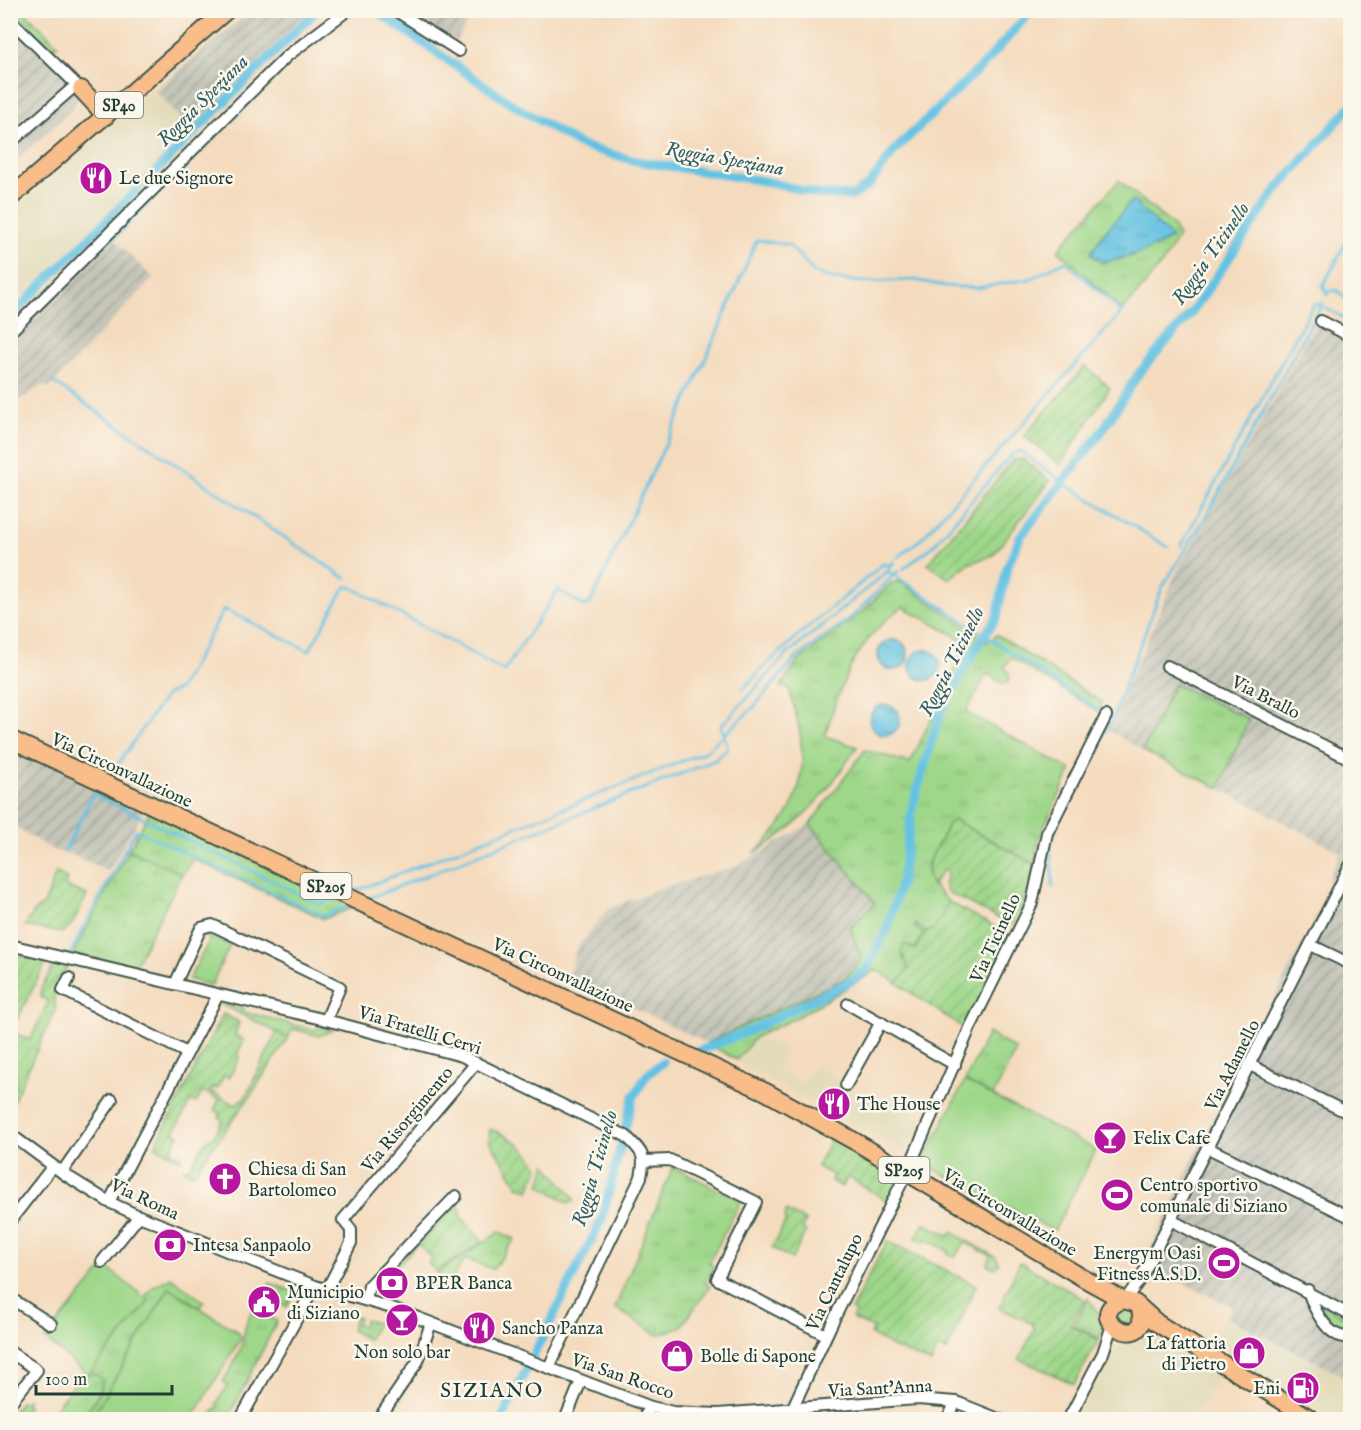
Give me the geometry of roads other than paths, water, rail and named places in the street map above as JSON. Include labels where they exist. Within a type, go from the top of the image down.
[{"type":"main road","name":"SP40","points":[[10,198],[227,10]]},
{"type":"main road","points":[[78,87],[106,116]]},
{"type":"main road","name":"Via Circonvallazione","points":[[10,739],[722,1069],[907,1172],[1083,1278]]},
{"type":"main road","name":"SP205","points":[[1083,1278],[1131,1304],[1178,1336],[1313,1419]]},
{"type":"main road","name":"SP205","points":[[1083,1278],[1120,1326],[1178,1336]]},
{"type":"main road","points":[[1131,1304],[1142,1319],[1120,1326],[1112,1306],[1131,1304]]},
{"type":"street","points":[[10,332],[287,56],[348,10]]},
{"type":"street","points":[[395,10],[459,51]]},
{"type":"street","points":[[10,20],[78,87],[10,143]]},
{"type":"street","points":[[1321,321],[1350,336]]},
{"type":"street","name":"Via Brallo","points":[[1167,666],[1350,759]]},
{"type":"street","name":"Via Ticinello","points":[[907,1172],[970,1028],[1032,903],[1047,833],[1106,716]]},
{"type":"street","name":"Via Adamello","points":[[1131,1304],[1350,866]]},
{"type":"street","points":[[175,984],[201,928],[212,925],[340,987],[326,1020]]},
{"type":"street","name":"Via Fratelli Cervi","points":[[10,945],[326,1020],[462,1056],[626,1136],[641,1150],[644,1161]]},
{"type":"street","points":[[1311,945],[1350,964]]},
{"type":"street","points":[[69,978],[63,990],[187,1053]]},
{"type":"street","points":[[109,1202],[218,995]]},
{"type":"street","points":[[848,1004],[955,1065]]},
{"type":"street","points":[[846,1085],[881,1022]]},
{"type":"street","name":"Via Risorgimento","points":[[327,1289],[351,1243],[351,1230],[343,1220],[476,1063]]},
{"type":"street","points":[[1250,1065],[1350,1114]]},
{"type":"street","points":[[10,1221],[58,1169],[112,1100]]},
{"type":"street","name":"Via Roma","points":[[10,1134],[109,1202],[139,1216],[315,1286],[366,1299],[544,1365]]},
{"type":"street","points":[[1208,1148],[1350,1217]]},
{"type":"street","points":[[544,1365],[576,1308],[640,1177],[644,1161],[670,1160],[756,1202],[717,1279],[826,1335]]},
{"type":"street","name":"Via Cantalupo","points":[[793,1407],[907,1172]]},
{"type":"street","points":[[366,1299],[369,1286],[456,1196]]},
{"type":"street","points":[[102,1262],[139,1216]]},
{"type":"street","points":[[1171,1220],[1308,1290],[1350,1315]]},
{"type":"street","points":[[240,1419],[315,1286]]},
{"type":"street","points":[[1308,1290],[1334,1334],[1344,1338],[1350,1337]]},
{"type":"street","points":[[10,1298],[51,1324]]},
{"type":"street","points":[[378,1419],[418,1361],[432,1323]]},
{"type":"street","points":[[1068,1419],[1120,1326]]},
{"type":"street","points":[[1103,1353],[1120,1326]]},
{"type":"street","points":[[10,1352],[37,1370],[10,1403]]},
{"type":"street","name":"Via San Rocco","points":[[544,1365],[651,1407],[673,1412],[718,1414],[793,1407]]},
{"type":"street","points":[[565,1419],[581,1381]]},
{"type":"street","name":"Via Sant'Anna","points":[[793,1407],[819,1408],[917,1399],[956,1402],[1001,1419]]},
{"type":"street","points":[[947,1419],[956,1402]]},
{"type":"street","points":[[642,1419],[651,1407]]},
{"type":"water","points":[[1132,200],[1172,238],[1138,254],[1101,262],[1091,254],[1104,233]]},
{"type":"water","points":[[893,640],[899,641],[907,649],[907,661],[899,669],[893,670],[887,669],[879,661],[878,655],[879,649],[887,641]]},
{"type":"water","points":[[925,650],[931,651],[939,659],[939,671],[931,679],[925,680],[919,679],[911,671],[910,665],[911,659],[919,651]]},
{"type":"water","points":[[885,705],[891,706],[899,714],[899,726],[891,734],[885,735],[879,734],[871,726],[870,720],[871,714],[879,706]]},
{"type":"waterway","name":"Roggia Speziana","points":[[10,317],[317,10]]},
{"type":"waterway","name":"Roggia Speziana","points":[[375,10],[510,103],[582,146],[636,161],[770,182],[816,194],[853,196],[869,185],[895,150],[986,62],[1032,10]]},
{"type":"waterway","points":[[113,239],[285,67]]},
{"type":"waterway","name":"Roggia Ticinello","points":[[699,1051],[749,1031],[851,981],[866,970],[887,929],[902,878],[913,804],[940,713],[976,648],[997,617],[1007,568],[1020,537],[1102,431],[1139,373],[1192,312],[1274,193],[1350,107]]},
{"type":"waterway","points":[[1328,294],[1323,286],[1350,235]]},
{"type":"waterway","points":[[173,808],[174,803],[170,798],[114,770],[166,695],[179,689],[224,609],[309,651],[345,587],[351,587],[504,671],[558,590],[584,606],[590,604],[703,365],[757,240],[789,245],[815,273],[834,279],[863,282],[915,280],[944,286],[977,288],[1030,279],[1065,261],[1122,312],[921,539],[898,557]]},
{"type":"waterway","points":[[1327,295],[1337,290],[1350,303]]},
{"type":"waterway","points":[[1110,717],[1112,718],[1162,588],[1206,516],[1323,302]]},
{"type":"waterway","points":[[1181,546],[1313,305],[1317,304],[1350,321]]},
{"type":"waterway","points":[[53,382],[345,578]]},
{"type":"waterway","points":[[903,569],[933,546],[1012,454],[1020,451],[1067,485],[1168,547]]},
{"type":"waterway","points":[[367,899],[715,760],[728,748],[721,726],[785,656],[888,571],[894,561]]},
{"type":"waterway","points":[[743,689],[793,640],[883,564],[892,565]]},
{"type":"waterway","points":[[888,571],[1103,713]]},
{"type":"waterway","points":[[353,892],[705,752],[754,707],[795,659],[854,615],[898,571]]},
{"type":"waterway","points":[[1085,770],[1112,718]]},
{"type":"waterway","points":[[65,851],[93,794],[320,904],[334,899]]},
{"type":"waterway","points":[[70,954],[136,830],[324,916],[348,906]]},
{"type":"waterway","points":[[1050,843],[1053,887]]},
{"type":"waterway","name":"Roggia Ticinello","points":[[501,1420],[602,1219],[633,1098],[646,1076],[663,1062]]},
{"type":"place","name":"Le due Signore","points":[[96,178]]},
{"type":"place","name":"The House","points":[[834,1104]]},
{"type":"place","name":"Felix Cafe","points":[[1110,1138]]},
{"type":"place","name":"Chiesa di San Bartolomeo","points":[[225,1179]]},
{"type":"place","name":"Centro sportivo comunale di Siziano","points":[[1117,1195]]},
{"type":"place","name":"Intesa Sanpaolo","points":[[170,1245]]},
{"type":"place","name":"Energym Oasi Fitness A.S.D.","points":[[1224,1263]]},
{"type":"place","name":"BPER Banca","points":[[392,1283]]},
{"type":"place","name":"Municipio di Siziano","points":[[264,1302]]},
{"type":"place","name":"Non solo bar","points":[[402,1320]]},
{"type":"place","name":"Sancho Panza","points":[[479,1328]]},
{"type":"place","name":"La fattoria di Pietro","points":[[1249,1353]]},
{"type":"place","name":"Bolle di Sapone","points":[[677,1356]]},
{"type":"place","name":"Eni","points":[[1303,1388]]},
{"type":"district","name":"SIZIANO","points":[[492,1390]]}]
